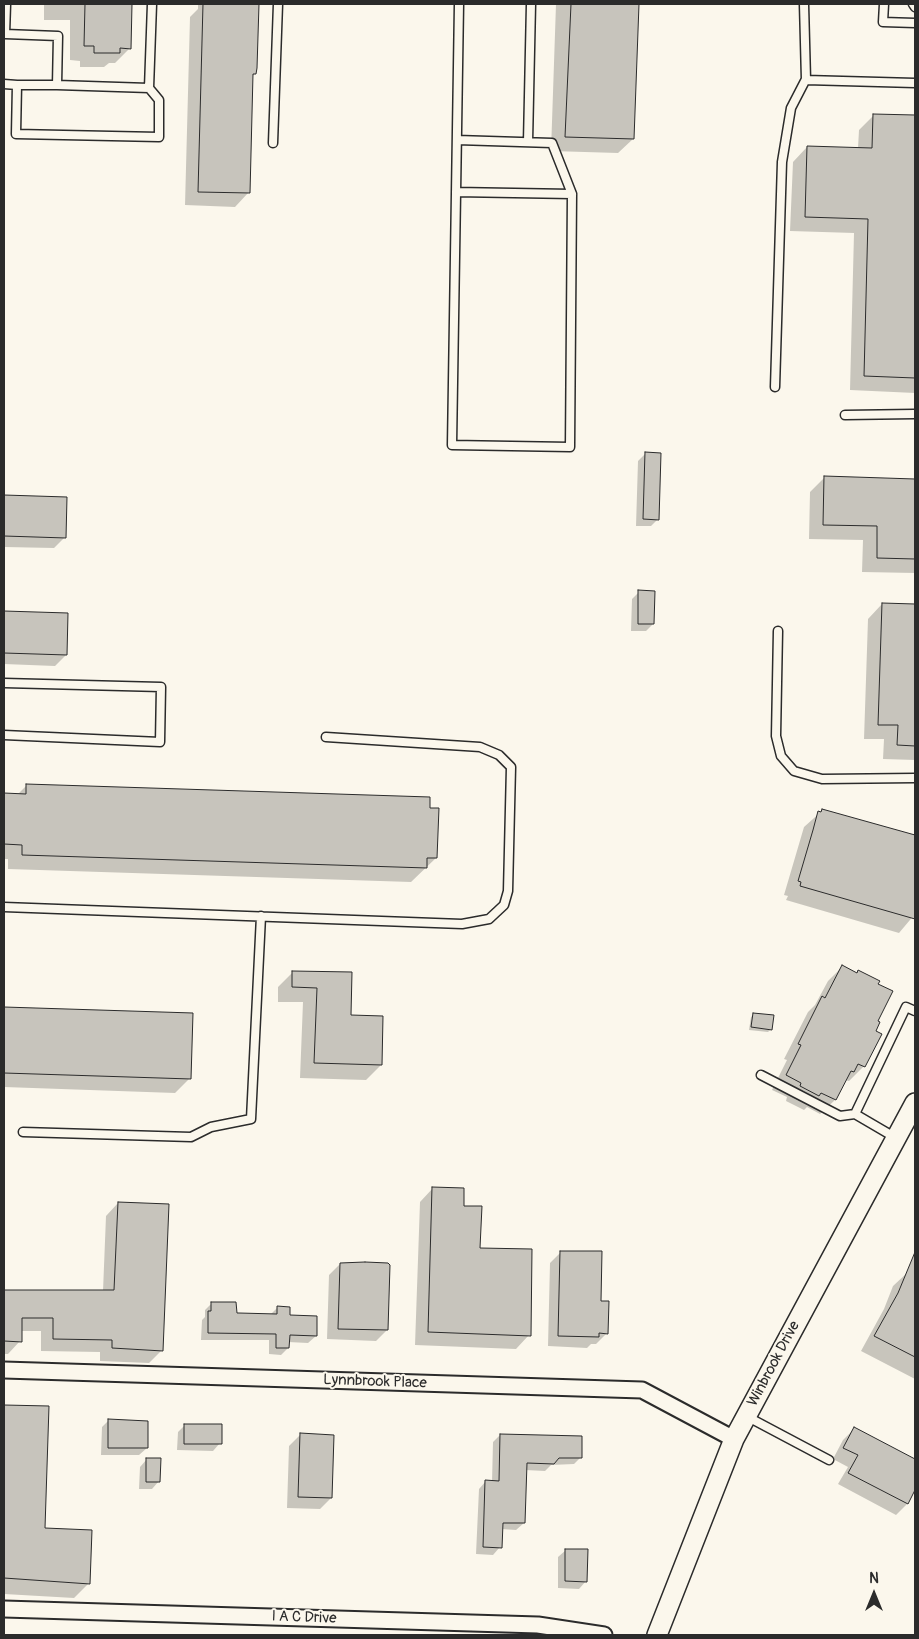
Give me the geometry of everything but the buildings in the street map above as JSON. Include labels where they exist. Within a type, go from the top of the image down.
[{"type":"street","name":"Winbrook Drive","points":[[657,1635],[734,1439],[915,1103]]},
{"type":"street","name":"Lynnbrook Place","points":[[4,1370],[642,1390],[734,1439]]},
{"type":"street","name":"I A C Drive","points":[[4,1609],[538,1625],[604,1635]]},
{"type":"lane","points":[[6,4],[5,34],[58,36],[57,85]]},
{"type":"lane","points":[[17,85],[16,134],[160,137],[160,100],[149,88],[152,4]]},
{"type":"lane","points":[[273,143],[278,4]]},
{"type":"lane","points":[[457,140],[552,143],[572,194],[570,447],[452,445],[459,4]]},
{"type":"lane","points":[[528,142],[531,4]]},
{"type":"lane","points":[[775,387],[782,162],[791,108],[806,79],[804,4]]},
{"type":"lane","points":[[884,4],[883,22],[915,23]]},
{"type":"lane","points":[[806,79],[915,83]]},
{"type":"lane","points":[[4,84],[149,88]]},
{"type":"lane","points":[[456,192],[572,194]]},
{"type":"lane","points":[[845,415],[915,414]]},
{"type":"lane","points":[[778,631],[776,736],[781,756],[794,771],[822,779],[915,778]]},
{"type":"lane","points":[[4,683],[161,687],[161,696],[160,742],[4,735]]},
{"type":"lane","points":[[4,906],[462,924],[489,919],[504,905],[508,891],[511,767],[499,755],[480,747],[326,737]]},
{"type":"lane","points":[[23,1132],[191,1137],[211,1127],[251,1120],[261,916]]},
{"type":"lane","points":[[855,1114],[906,1007],[915,1011]]},
{"type":"lane","points":[[761,1075],[840,1116],[855,1114],[896,1138]]},
{"type":"lane","points":[[746,1416],[829,1460]]}]
